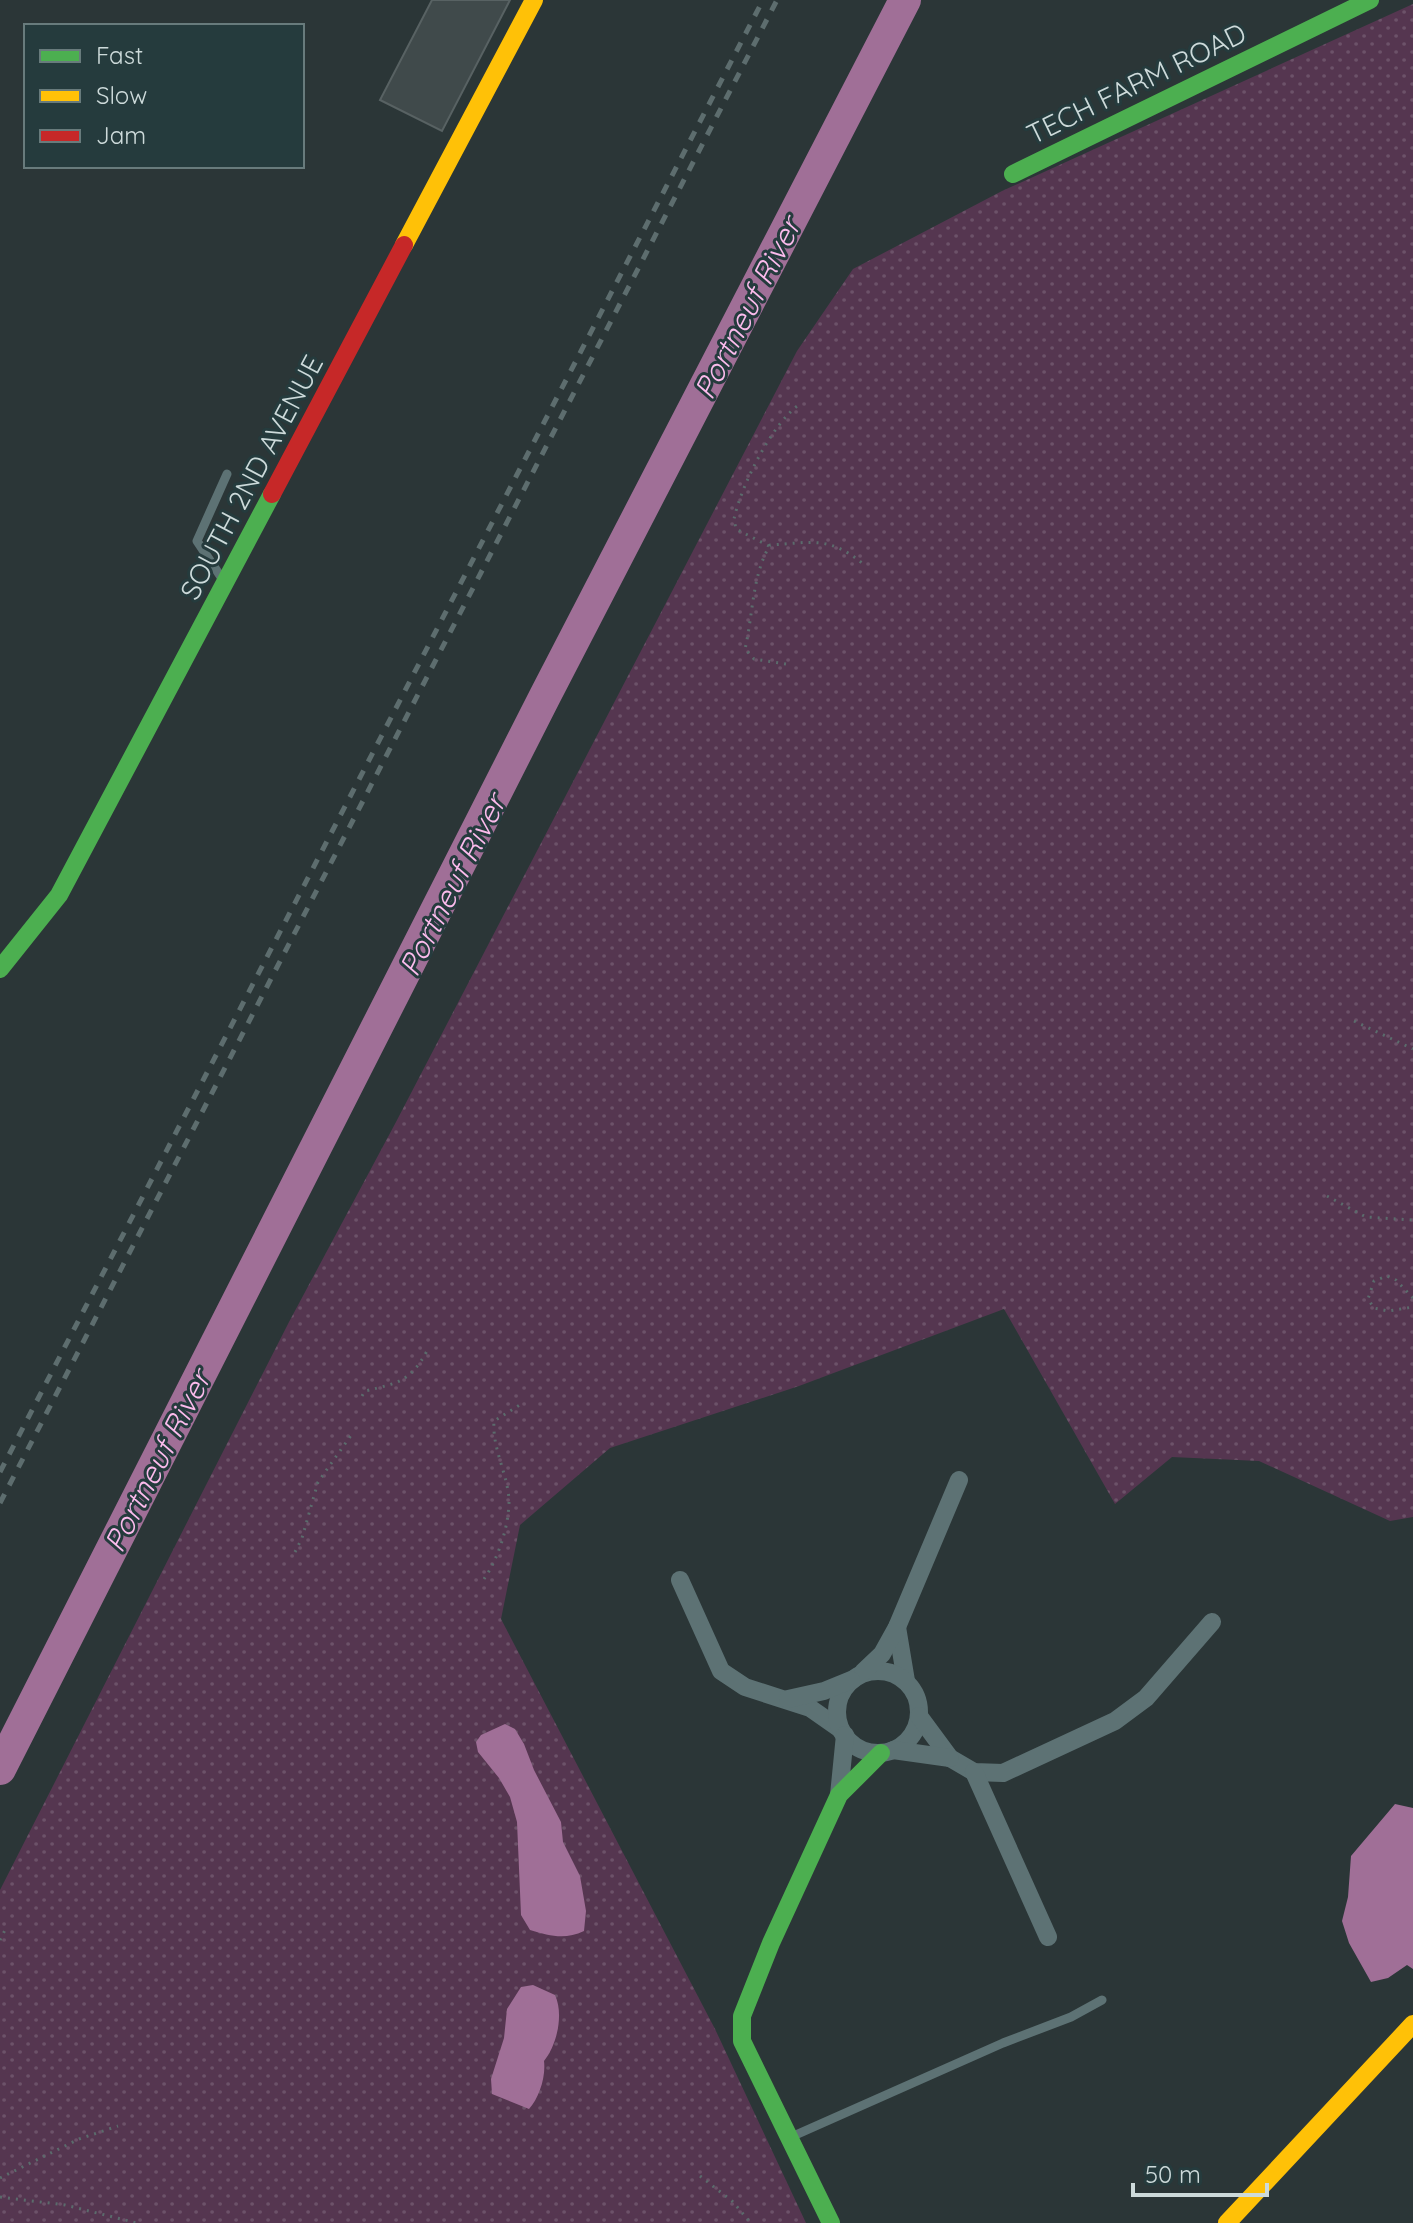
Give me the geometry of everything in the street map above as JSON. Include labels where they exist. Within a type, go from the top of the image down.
[{"type":"street","name":"SOUTH 2ND AVENUE","points":[[0,969],[59,895],[534,0]]},
{"type":"street","name":"TECH FARM ROAD","points":[[1013,174],[1370,0]]},
{"type":"street","points":[[831,2223],[742,2041],[742,2016],[771,1943],[839,1795],[843,1732],[837,1716],[842,1691],[882,1654],[897,1627],[959,1480]]},
{"type":"street","points":[[680,1580],[721,1671],[745,1687],[810,1708],[843,1732],[859,1749],[950,1758]]},
{"type":"street","points":[[919,1716],[950,1758],[974,1772],[1003,1773],[1115,1721],[1146,1698],[1212,1622]]},
{"type":"street","points":[[897,1627],[906,1681]]},
{"type":"street","points":[[785,1700],[824,1691],[875,1670],[888,1671],[906,1681],[918,1698],[919,1716],[911,1738],[887,1751],[839,1795]]},
{"type":"street","points":[[974,1772],[1048,1937]]},
{"type":"street","points":[[1227,2223],[1413,2024]]},
{"type":"lane","points":[[226,585],[197,541],[227,474]]},
{"type":"lane","points":[[789,2138],[1003,2043],[1071,2017],[1102,2000]]},
{"type":"path","points":[[800,404],[788,413],[759,458],[735,511],[736,529],[770,545],[801,541],[833,545],[862,563]]},
{"type":"path","points":[[770,545],[756,585],[745,649],[754,659],[786,664]]},
{"type":"path","points":[[1354,1021],[1413,1049]]},
{"type":"path","points":[[1327,1196],[1366,1217],[1413,1220]]},
{"type":"path","points":[[1413,1298],[1396,1280],[1387,1276],[1374,1281],[1368,1299],[1374,1308],[1388,1311],[1413,1307]]},
{"type":"path","points":[[362,1396],[365,1391],[399,1383],[411,1375],[427,1351]]},
{"type":"path","points":[[484,1579],[501,1543],[509,1501],[493,1435],[494,1421],[523,1403]]},
{"type":"path","points":[[295,1552],[318,1482],[352,1434]]},
{"type":"path","points":[[0,1940],[7,1926]]},
{"type":"path","points":[[0,2178],[79,2139],[118,2126]]},
{"type":"path","points":[[700,2176],[732,2201],[751,2223]]},
{"type":"path","points":[[0,2197],[55,2203],[137,2223]]},
{"type":"shaded area","points":[[1413,4],[1413,1517],[1390,1521],[1259,1461],[1172,1457],[1115,1504],[1004,1309],[799,1386],[610,1448],[520,1525],[501,1619],[715,2029],[806,2223],[0,2223],[0,1890],[289,1322],[797,351],[853,269],[1002,191]]},
{"type":"shaded area","points":[[505,1724],[515,1729],[524,1744],[561,1822],[563,1842],[580,1876],[586,1911],[584,1931],[577,1934],[557,1936],[530,1930],[521,1915],[517,1822],[510,1797],[478,1752],[476,1742],[481,1735]]},
{"type":"shaded area","points":[[1395,1804],[1413,1808],[1413,1969],[1407,1965],[1388,1978],[1371,1982],[1349,1943],[1342,1921],[1348,1897],[1351,1856]]},
{"type":"shaded area","points":[[533,1985],[555,1995],[559,2020],[556,2038],[544,2061],[541,2087],[529,2109],[492,2094],[491,2079],[504,2038],[507,2009],[521,1987]]},
{"type":"building","points":[[432,0],[510,0],[442,131],[380,100]]},
{"type":"waterway","name":"Portneuf River","points":[[0,1769],[545,696],[905,0]]},
{"type":"railway","points":[[0,1472],[763,0]]},
{"type":"railway","points":[[0,1503],[777,0]]},
{"type":"traffic: fast","points":[[1013,174],[1370,0]]},
{"type":"traffic: fast","points":[[0,969],[59,895],[272,494]]},
{"type":"traffic: fast","points":[[831,2223],[742,2041],[742,2016],[771,1943],[839,1795],[881,1753]]},
{"type":"traffic: slow","points":[[404,245],[534,0]]},
{"type":"traffic: slow","points":[[1227,2223],[1413,2024]]},
{"type":"traffic: jam","points":[[272,494],[404,245]]}]
